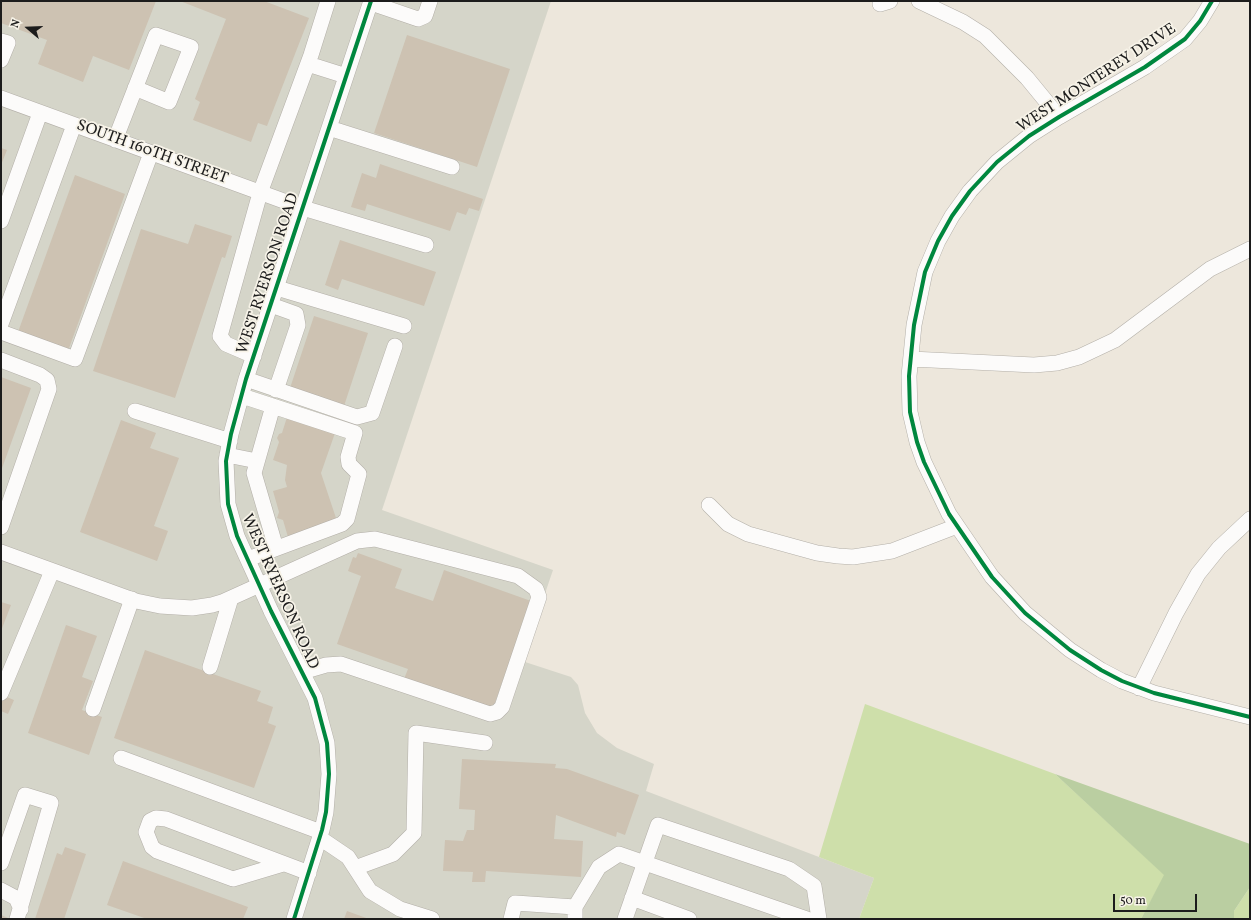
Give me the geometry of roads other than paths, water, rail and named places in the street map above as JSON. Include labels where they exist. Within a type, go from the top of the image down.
[{"type":"street","points":[[254,356],[226,344],[220,336],[260,193],[308,64],[328,1]]},
{"type":"street","points":[[371,2],[418,19],[425,16],[430,1]]},
{"type":"street","points":[[919,1],[963,22],[985,36],[1027,78],[1058,117]]},
{"type":"street","name":"WEST MONTEREY DRIVE","points":[[1212,1],[1190,33],[1173,49],[1058,117],[1019,144],[997,162],[970,191],[952,216],[938,241],[925,272],[914,325],[911,359],[910,412],[916,442],[956,526],[992,577],[1025,613],[1050,635],[1101,670],[1140,688],[1179,700],[1250,717]]},
{"type":"street","name":"WEST RYERSON ROAD","points":[[294,919],[321,835],[326,812],[329,774],[328,755],[315,698],[259,585],[237,536],[228,504],[226,477],[229,448],[246,379],[371,2]]},
{"type":"street","points":[[115,140],[135,88],[156,35],[191,47],[169,102],[135,88]]},
{"type":"street","points":[[1,40],[8,43],[1,60]]},
{"type":"street","points":[[308,64],[346,76]]},
{"type":"street","name":"SOUTH 160TH STREET","points":[[1,98],[303,208],[426,245]]},
{"type":"street","points":[[1,221],[40,113]]},
{"type":"street","points":[[1,324],[74,125]]},
{"type":"street","points":[[329,128],[452,167]]},
{"type":"street","points":[[1,332],[75,359],[151,153]]},
{"type":"street","points":[[911,359],[1034,365],[1057,363],[1079,357],[1121,336],[1210,269],[1250,249]]},
{"type":"street","points":[[277,288],[404,326]]},
{"type":"street","points":[[271,305],[296,314],[298,325],[276,390]]},
{"type":"street","points":[[246,379],[357,417],[372,413],[395,346]]},
{"type":"street","points":[[1,360],[40,374],[47,380],[49,389],[2,519]]},
{"type":"street","points":[[242,396],[355,433],[348,457],[349,464],[359,474],[347,519],[342,524],[248,559]]},
{"type":"street","points":[[273,406],[254,472],[276,548]]},
{"type":"street","points":[[135,411],[229,448],[257,461]]},
{"type":"street","points":[[710,505],[728,524],[748,534],[794,547],[838,556],[859,557],[892,551],[956,526]]},
{"type":"street","points":[[1140,688],[1176,613],[1198,574],[1218,548],[1250,519]]},
{"type":"street","points":[[1,552],[132,599],[160,606],[192,608],[212,605],[231,598],[357,541],[375,539],[518,576],[536,589],[539,597],[502,707],[497,712],[490,714],[341,664],[326,665],[302,672]]},
{"type":"street","points":[[1,693],[52,571]]},
{"type":"street","points":[[210,667],[231,598]]},
{"type":"street","points":[[93,709],[132,599]]},
{"type":"street","points":[[355,868],[393,854],[414,834],[416,733],[485,743]]},
{"type":"street","points":[[121,758],[321,835],[348,857],[370,890],[400,909],[432,919]]},
{"type":"street","points":[[1,863],[25,796],[51,803],[19,914]]},
{"type":"street","points":[[283,864],[233,879],[157,851],[152,847],[146,832],[150,821],[156,818],[166,819],[283,864],[308,874]]},
{"type":"street","points":[[625,919],[658,825],[788,869],[814,886],[819,919]]},
{"type":"street","points":[[511,919],[515,903],[575,913],[599,867],[620,854],[807,919]]},
{"type":"street","points":[[1,890],[16,898],[19,914]]},
{"type":"street","points":[[632,898],[689,919]]}]
